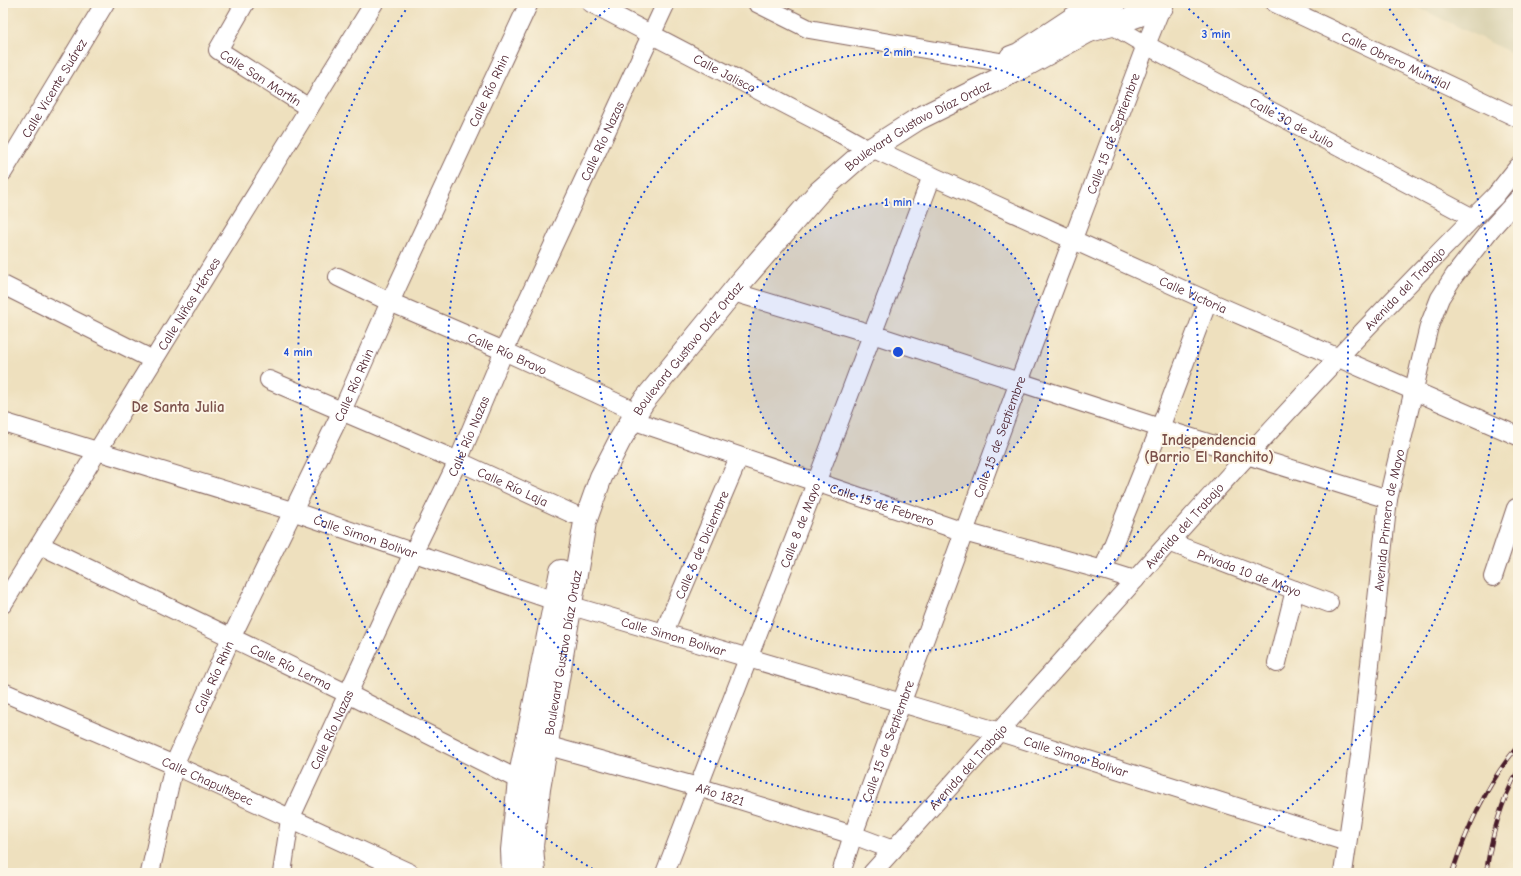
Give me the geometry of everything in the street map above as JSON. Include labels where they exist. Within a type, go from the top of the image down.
[{"type":"main road","name":"Boulevard Gustavo Díaz Ordaz","points":[[513,873],[512,850],[519,780],[562,603],[585,522],[601,477],[620,440],[633,395],[726,280],[805,193],[910,109],[1025,50],[1075,16],[1089,3]]},
{"type":"main road","name":"Boulevard Gustavo Díaz Ordaz","points":[[534,873],[532,846],[573,514],[588,475],[607,438],[629,413],[643,402],[733,292],[820,192],[865,146],[918,118],[1023,67],[1088,31],[1115,3]]},
{"type":"main road","points":[[1088,31],[1112,25],[1163,5]]},
{"type":"street","name":"Calle Vicente Suárez","points":[[3,172],[105,3]]},
{"type":"street","name":"Calle San Martín","points":[[245,3],[218,50],[309,108]]},
{"type":"street","name":"Calle Niños Héroes","points":[[3,604],[40,546],[96,451],[374,3]]},
{"type":"street","name":"Calle Río Rhin","points":[[150,873],[174,765],[231,638],[342,411],[390,302],[529,3]]},
{"type":"street","name":"Calle Jalisco","points":[[591,3],[865,146]]},
{"type":"street","name":"Calle Río Nazas","points":[[282,873],[290,819],[412,553],[458,461],[504,351],[666,3]]},
{"type":"street","points":[[757,3],[810,29],[1000,62]]},
{"type":"street","name":"Calle Obrero Mundial","points":[[1275,3],[1518,118]]},
{"type":"street","name":"Calle 15 de Septiembre","points":[[841,873],[901,703],[1072,239],[1146,45],[1163,5]]},
{"type":"street","name":"Calle 30 de Julio","points":[[1112,25],[1146,45],[1473,218]]},
{"type":"street","name":"Calle Victoria","points":[[865,146],[1208,301],[1518,436]]},
{"type":"street","name":"Avenida del Trabajo","points":[[872,873],[1248,455],[1337,358],[1495,196],[1518,167]]},
{"type":"street","name":"Calle 8 de Mayo","points":[[665,873],[816,483],[932,176]]},
{"type":"street","name":"Avenida Primero de Mayo","points":[[1343,873],[1360,756],[1388,499],[1429,326],[1440,298],[1454,276],[1490,230],[1518,199]]},
{"type":"street","name":"Calle Río Bravo","points":[[338,277],[390,302],[504,351],[629,413]]},
{"type":"street","points":[[3,285],[153,360]]},
{"type":"street","points":[[733,292],[872,334],[1160,428],[1388,499]]},
{"type":"street","points":[[1103,570],[1160,428],[1208,301]]},
{"type":"street","name":"Calle Río Laja","points":[[269,380],[458,461],[573,514]]},
{"type":"street","name":"Calle 15 de Febrero","points":[[629,413],[739,457],[964,532],[1135,580]]},
{"type":"street","name":"Calle Simon Bolivar","points":[[3,422],[292,511],[562,603],[1000,732],[1347,842]]},
{"type":"street","name":"Calle 6 de Diciembre","points":[[664,632],[739,457]]},
{"type":"street","points":[[1493,577],[1516,508],[1518,509]]},
{"type":"street","name":"Privada 10 de Mayo","points":[[1169,542],[1329,603]]},
{"type":"street","name":"Calle Río Lerma","points":[[40,546],[348,694],[519,780]]},
{"type":"street","points":[[1277,663],[1295,590]]},
{"type":"street","name":"Calle Chapultepec","points":[[3,692],[174,765],[410,873]]},
{"type":"street","name":"Año 1821","points":[[545,745],[698,787],[854,835],[893,850]]},
{"type":"shaded area","points":[[1409,3],[1518,3],[1518,56]]},
{"type":"railway","points":[[1452,873],[1464,839],[1479,806],[1497,775],[1518,746]]},
{"type":"railway","points":[[1486,873],[1498,820],[1518,771]]},
{"type":"district","name":"De Santa Julia","points":[[178,407]]},
{"type":"district","name":"Independencia (Barrio El Ranchito)","points":[[1209,448]]}]
